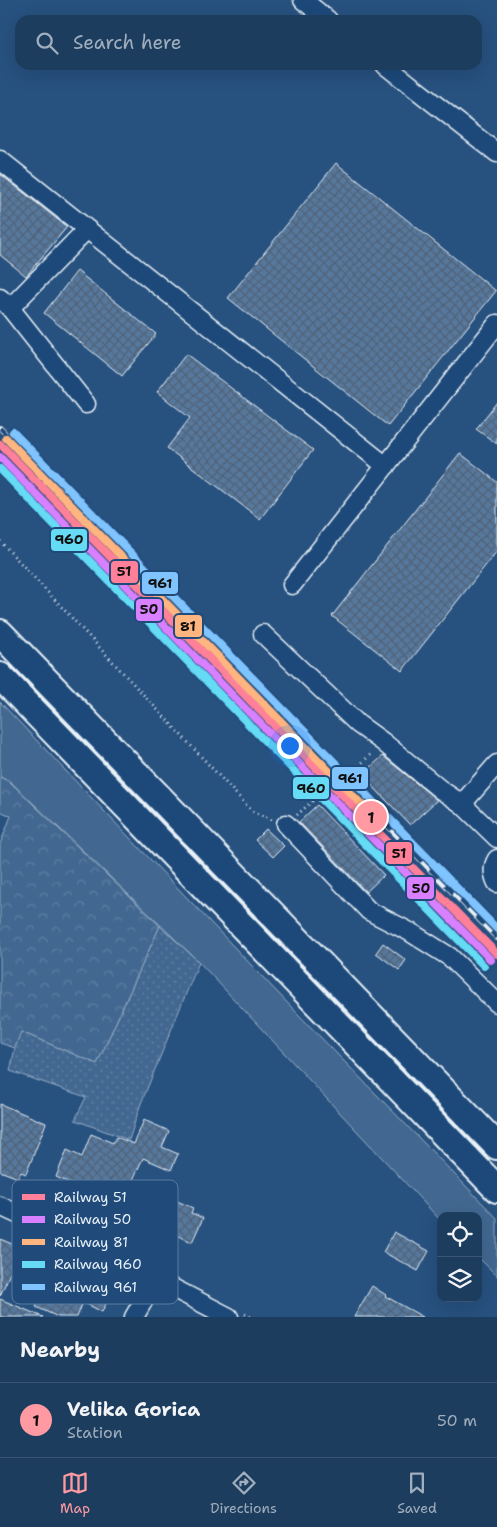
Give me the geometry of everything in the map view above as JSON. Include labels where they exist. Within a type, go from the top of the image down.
[{"type":"highway","points":[[0,633],[497,1146]]},
{"type":"highway","points":[[0,676],[497,1189]]},
{"type":"street","points":[[302,0],[322,15]]},
{"type":"street","points":[[391,70],[497,153]]},
{"type":"street","points":[[0,160],[386,466]]},
{"type":"street","points":[[86,404],[5,303],[87,229]]},
{"type":"street","points":[[292,585],[497,324]]},
{"type":"street","points":[[263,634],[358,724],[384,742],[440,790],[462,804],[497,838]]},
{"type":"street","points":[[462,804],[497,764]]},
{"type":"street","points":[[286,824],[369,911],[410,932],[450,957],[497,1003]]},
{"type":"street","points":[[497,859],[493,874],[497,883]]},
{"type":"street","points":[[0,1206],[12,1212]]},
{"type":"street","points":[[178,1290],[229,1317]]},
{"type":"street","points":[[134,1317],[142,1304]]},
{"type":"path","points":[[0,541],[252,811],[286,824],[318,796]]},
{"type":"path","points":[[323,801],[384,742]]},
{"type":"green space","points":[[0,702],[298,1014],[497,1218],[497,1276],[482,1261],[482,1212],[437,1212],[437,1217],[199,962],[11,782],[0,777]]},
{"type":"green space","points":[[0,777],[10,782],[160,926],[97,1064],[21,1032],[15,1048],[0,1043],[0,844],[11,816],[0,811]]},
{"type":"green space","points":[[160,926],[199,962],[140,1106],[129,1140],[75,1120],[86,1097],[10,1071],[21,1032],[97,1064]]},
{"type":"building","points":[[336,163],[496,291],[388,426],[228,298]]},
{"type":"building","points":[[0,174],[67,227],[26,276],[0,255]]},
{"type":"building","points":[[77,271],[156,334],[122,376],[44,313]]},
{"type":"building","points":[[186,354],[313,450],[260,519],[167,448],[190,418],[157,392]]},
{"type":"building","points":[[497,402],[497,444],[476,429]]},
{"type":"building","points":[[460,453],[497,482],[497,551],[402,671],[332,616]]},
{"type":"building","points":[[383,756],[437,800],[410,825],[362,775]]},
{"type":"building","points":[[317,805],[384,875],[366,892],[299,822]]},
{"type":"building","points":[[266,829],[284,846],[273,857],[255,840]]},
{"type":"building","points":[[383,943],[406,960],[399,970],[376,953]]},
{"type":"building","points":[[0,1104],[46,1123],[26,1174],[21,1172],[18,1178],[0,1171]]},
{"type":"building","points":[[144,1120],[169,1131],[162,1147],[178,1154],[171,1170],[143,1158],[133,1180],[63,1180],[56,1177],[67,1150],[82,1157],[91,1134],[113,1143],[116,1137],[134,1144]]},
{"type":"building","points":[[178,1201],[193,1208],[191,1213],[203,1218],[192,1242],[178,1236]]},
{"type":"building","points":[[394,1232],[429,1251],[418,1271],[383,1252]]},
{"type":"building","points":[[0,1239],[12,1244],[12,1271],[0,1296]]},
{"type":"building","points":[[372,1286],[385,1296],[423,1317],[354,1317]]},
{"type":"building","points":[[0,1299],[43,1317],[0,1317]]},
{"type":"building","points":[[37,1304],[82,1304],[77,1317],[58,1317],[36,1307]]},
{"type":"building","points":[[87,1304],[106,1304],[102,1312]]},
{"type":"railway","points":[[0,428],[497,938]]},
{"type":"rail line","name":"961","points":[[13,432],[497,929]]},
{"type":"rail line","name":"81","points":[[6,438],[371,814]]},
{"type":"rail line","name":"51","points":[[0,444],[497,954]]},
{"type":"rail line","name":"50","points":[[0,457],[491,960]]},
{"type":"rail line","name":"960","points":[[0,469],[484,966]]},
{"type":"place","name":"Velika Gorica","points":[[371,817]]}]
